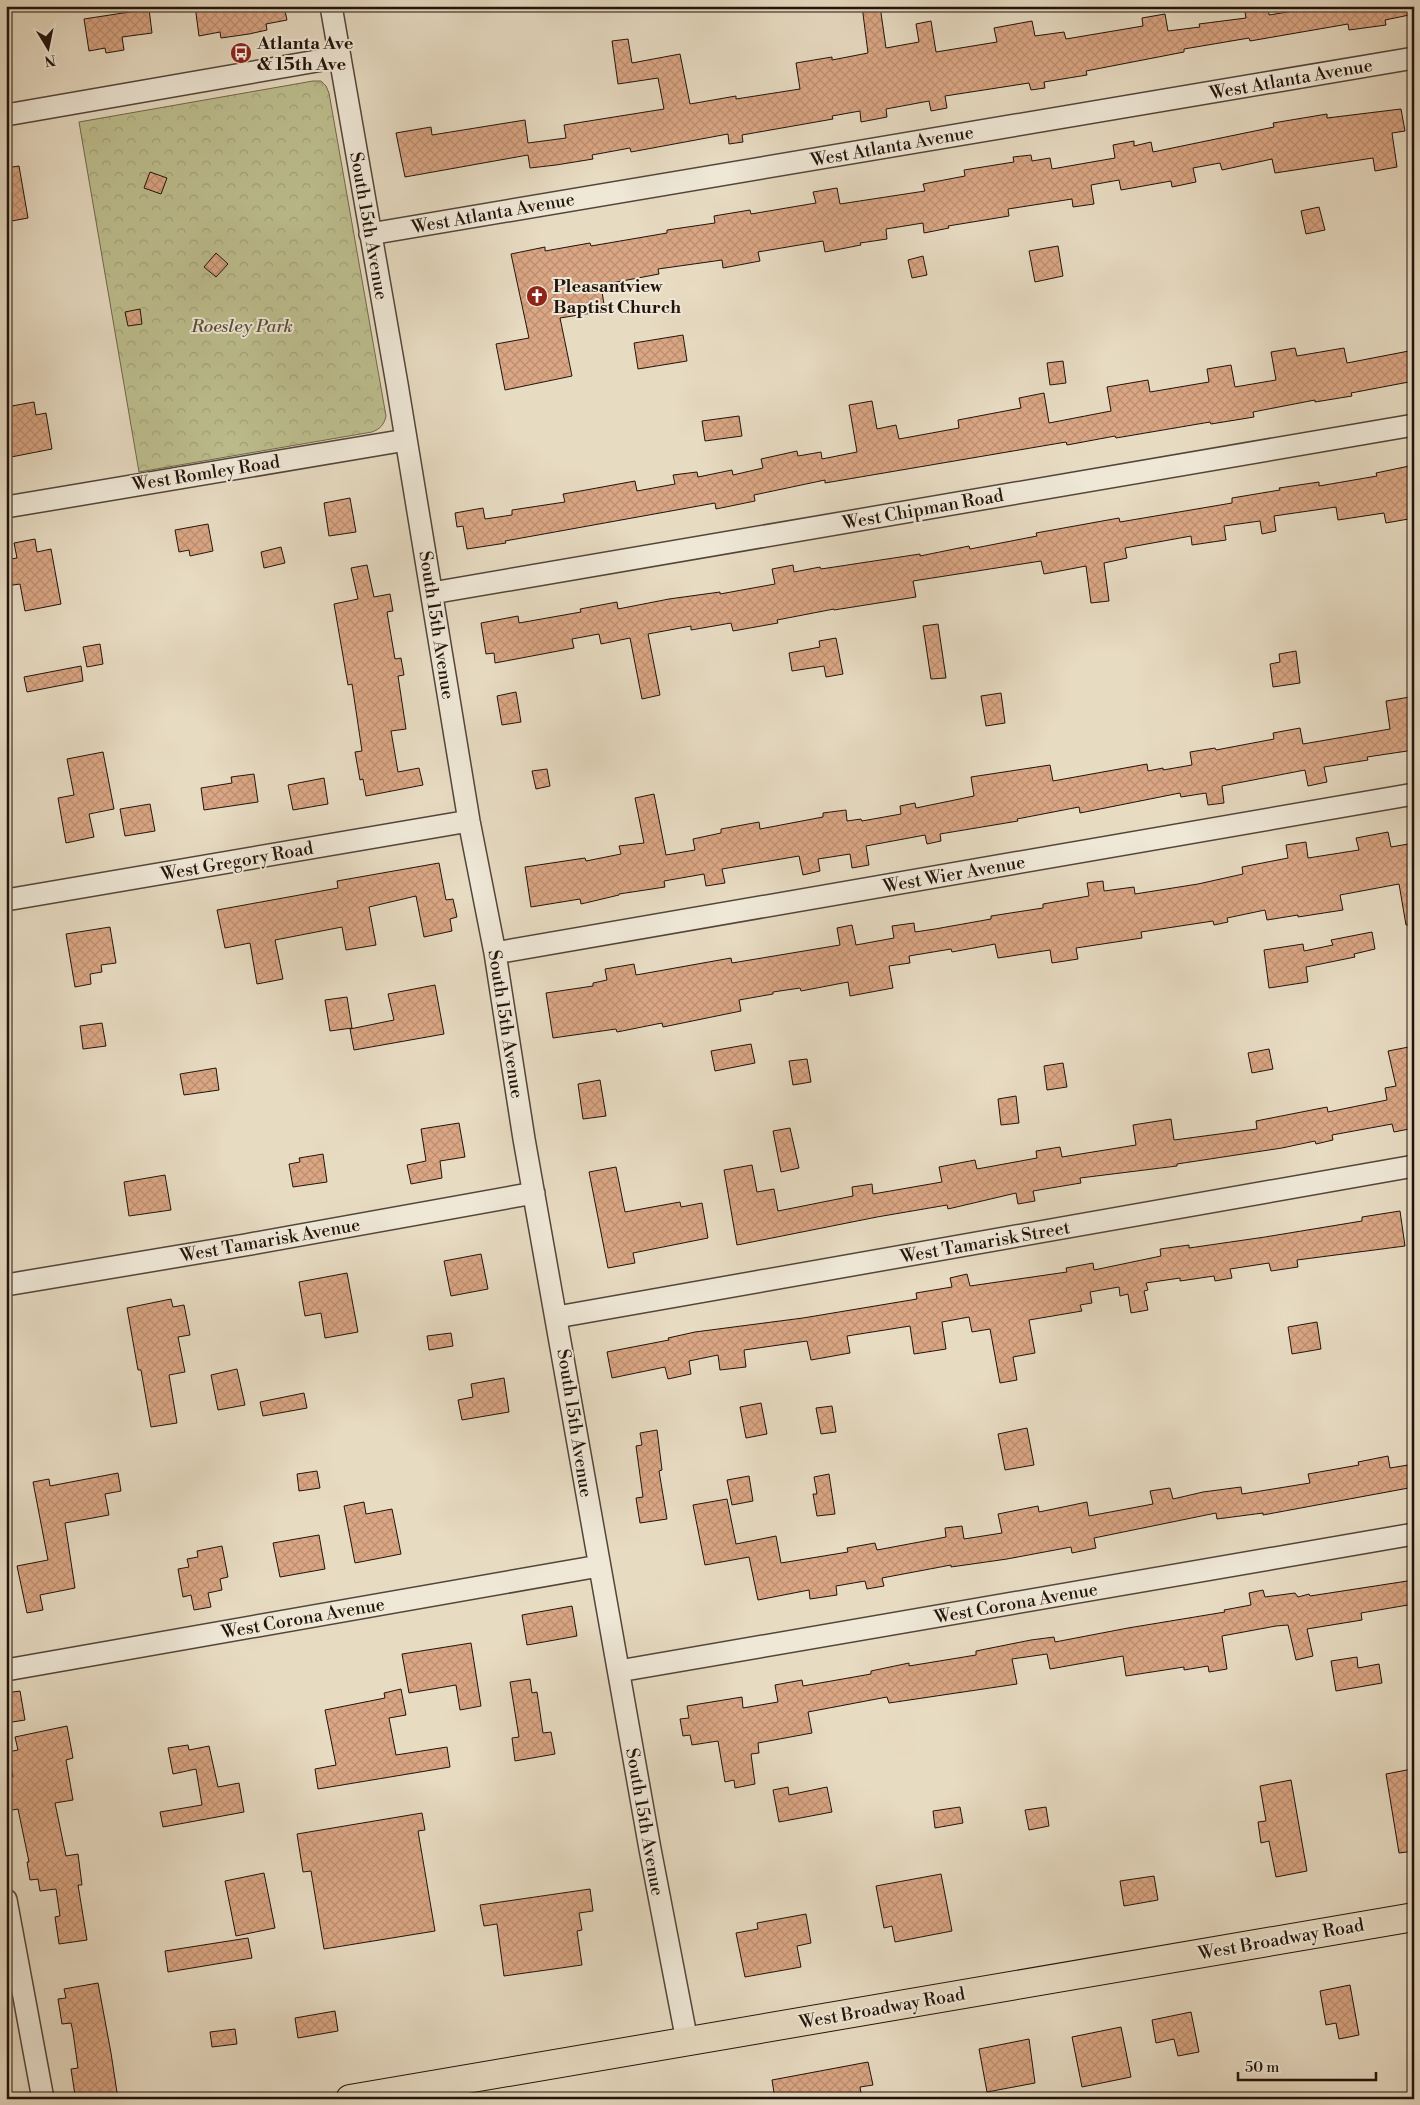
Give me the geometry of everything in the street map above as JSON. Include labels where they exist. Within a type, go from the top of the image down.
[{"type":"main road","name":"West Broadway Road","points":[[350,2099],[1414,1916]]},
{"type":"street","name":"South 15th Avenue","points":[[331,6],[432,593],[468,821],[495,953],[534,1193],[599,1566],[687,2041]]},
{"type":"street","points":[[6,115],[340,58]]},
{"type":"street","name":"West Atlanta Avenue","points":[[370,234],[1414,58]]},
{"type":"street","name":"West Chipman Road","points":[[432,593],[1414,425]]},
{"type":"street","name":"West Romley Road","points":[[6,507],[406,440]]},
{"type":"street","name":"West Wier Avenue","points":[[495,953],[1414,794]]},
{"type":"street","name":"West Gregory Road","points":[[6,900],[468,821]]},
{"type":"street","name":"West Tamarisk Street","points":[[557,1317],[1414,1166]]},
{"type":"street","name":"West Tamarisk Avenue","points":[[6,1285],[254,1244],[534,1193]]},
{"type":"street","name":"West Corona Avenue","points":[[619,1671],[1414,1534]]},
{"type":"street","name":"West Corona Avenue","points":[[6,1670],[599,1566]]},
{"type":"street","points":[[6,1900],[43,2099]]},
{"type":"green space","name":"Roesley Park","points":[[321,81],[329,93],[386,416],[384,422],[372,432],[139,472],[79,122]]},
{"type":"building","points":[[195,6],[284,6],[287,20],[266,24],[267,30],[249,34],[221,38],[220,32],[199,36]]},
{"type":"building","points":[[862,6],[880,6],[886,48],[919,42],[916,24],[931,21],[936,52],[997,42],[994,28],[1032,21],[1035,36],[1064,32],[1066,39],[1143,26],[1142,18],[1165,14],[1168,31],[1200,27],[1199,24],[1246,18],[1244,6],[1268,6],[1269,15],[1300,10],[1300,6],[1414,6],[1414,14],[1385,20],[1386,25],[1349,30],[1348,24],[1250,41],[1249,38],[1184,49],[1184,52],[1086,71],[1087,75],[1044,82],[1045,88],[1031,90],[1029,83],[945,96],[947,108],[931,111],[929,101],[886,109],[887,117],[861,122],[860,111],[832,116],[833,119],[742,135],[743,142],[729,144],[728,134],[631,152],[630,148],[592,155],[593,159],[556,165],[530,168],[528,155],[405,177],[396,133],[431,127],[432,135],[525,120],[528,143],[566,138],[564,125],[664,109],[658,78],[618,84],[612,41],[628,39],[632,63],[680,54],[690,104],[736,96],[736,99],[800,89],[796,63],[832,57],[832,60],[868,53]]},
{"type":"building","points":[[149,9],[152,33],[122,37],[124,50],[106,53],[105,48],[89,51],[84,19]]},
{"type":"building","points":[[1401,109],[1405,131],[1392,133],[1397,167],[1375,171],[1373,158],[1275,173],[1272,159],[1222,170],[1220,163],[1193,168],[1196,182],[1172,187],[1171,181],[1121,190],[1119,180],[1091,185],[1094,204],[1073,207],[1072,199],[1008,209],[1009,216],[948,226],[949,228],[924,233],[923,223],[886,229],[887,239],[860,243],[861,245],[825,252],[823,241],[758,252],[760,261],[723,268],[722,260],[658,269],[659,274],[601,285],[605,311],[560,318],[572,376],[505,390],[496,344],[529,338],[511,254],[545,247],[545,251],[590,243],[591,246],[667,233],[667,230],[715,223],[714,216],[750,210],[751,214],[816,203],[813,192],[837,188],[840,204],[925,191],[923,184],[965,176],[964,170],[1014,162],[1013,157],[1031,155],[1032,161],[1050,158],[1052,169],[1115,158],[1113,145],[1134,141],[1134,146],[1151,142],[1153,152],[1274,127],[1273,123],[1327,114],[1327,118]]},
{"type":"building","points":[[19,166],[28,218],[6,222],[6,168]]},
{"type":"building","points":[[150,172],[167,178],[161,194],[144,188]]},
{"type":"building","points":[[1319,207],[1325,230],[1306,234],[1301,211]]},
{"type":"building","points":[[1058,246],[1063,276],[1035,282],[1029,251]]},
{"type":"building","points":[[216,253],[228,264],[216,277],[204,267]]},
{"type":"building","points":[[923,256],[927,275],[912,278],[908,260]]},
{"type":"building","points":[[140,309],[142,324],[128,326],[125,312]]},
{"type":"building","points":[[683,335],[687,361],[638,369],[634,343]]},
{"type":"building","points":[[1295,348],[1297,356],[1344,348],[1347,363],[1414,350],[1414,381],[1351,393],[1352,396],[1315,402],[1315,400],[1253,412],[1254,417],[1211,424],[1210,422],[1116,438],[1115,436],[1067,445],[1066,442],[825,483],[825,480],[754,495],[755,501],[716,509],[715,503],[467,549],[463,526],[457,527],[455,513],[483,508],[485,519],[512,515],[512,510],[565,502],[563,494],[635,481],[637,491],[675,484],[673,475],[697,472],[698,477],[732,470],[733,475],[763,468],[761,459],[797,451],[798,456],[821,452],[822,459],[857,452],[849,405],[872,401],[877,429],[896,425],[899,439],[959,428],[958,420],[1021,408],[1019,398],[1044,393],[1049,423],[1111,411],[1107,387],[1148,380],[1150,392],[1209,382],[1207,369],[1231,365],[1235,387],[1276,380],[1271,352]]},
{"type":"building","points":[[1063,361],[1066,383],[1050,385],[1047,363]]},
{"type":"building","points":[[34,402],[36,415],[46,413],[52,449],[6,458],[6,407]]},
{"type":"building","points":[[739,416],[742,436],[705,441],[702,421]]},
{"type":"building","points":[[1414,465],[1414,518],[1386,523],[1384,513],[1338,520],[1336,507],[1274,516],[1276,531],[1262,534],[1260,521],[1224,526],[1226,540],[1192,545],[1191,536],[1125,548],[1127,558],[1104,563],[1109,601],[1091,603],[1086,566],[1044,574],[1041,561],[913,581],[916,597],[834,609],[777,620],[778,623],[733,631],[731,623],[691,630],[691,626],[648,634],[660,695],[642,699],[630,638],[601,644],[599,634],[572,639],[574,648],[495,663],[494,653],[486,654],[481,623],[518,616],[519,623],[581,612],[580,609],[617,602],[618,609],[669,599],[720,592],[720,594],[775,584],[772,569],[793,565],[794,572],[920,554],[920,556],[969,546],[970,549],[1037,536],[1036,533],[1119,518],[1120,522],[1232,503],[1232,498],[1280,490],[1279,488],[1319,482],[1319,486],[1377,476],[1376,473]]},
{"type":"building","points":[[350,498],[356,532],[329,536],[324,503]]},
{"type":"building","points":[[208,524],[213,551],[190,556],[189,550],[179,552],[175,530]]},
{"type":"building","points":[[35,539],[37,552],[51,549],[61,604],[25,611],[20,584],[6,586],[6,560],[17,558],[14,543]]},
{"type":"building","points":[[281,547],[285,563],[264,568],[261,552]]},
{"type":"building","points":[[367,565],[374,597],[390,594],[393,611],[387,612],[395,659],[401,658],[404,675],[398,676],[406,729],[391,731],[398,772],[419,768],[423,785],[366,796],[363,779],[360,780],[355,752],[362,751],[352,684],[348,685],[334,604],[358,599],[351,568]]},
{"type":"building","points":[[938,624],[946,678],[931,679],[923,626]]},
{"type":"building","points":[[836,638],[843,674],[826,677],[824,666],[792,671],[789,653],[820,647],[819,641]]},
{"type":"building","points":[[100,644],[103,664],[87,667],[83,647]]},
{"type":"building","points":[[1296,651],[1300,683],[1273,687],[1270,664],[1280,662],[1279,654]]},
{"type":"building","points":[[81,666],[83,681],[27,692],[24,677]]},
{"type":"building","points":[[516,692],[521,722],[502,725],[497,696]]},
{"type":"building","points":[[1001,693],[1005,723],[986,726],[981,696]]},
{"type":"building","points":[[1410,697],[1414,719],[1414,750],[1367,757],[1368,760],[1324,767],[1327,782],[1308,786],[1305,770],[1222,786],[1224,803],[1208,805],[1206,793],[1181,797],[1180,793],[1080,813],[1079,807],[1017,819],[1018,821],[940,834],[941,841],[927,844],[925,835],[866,846],[869,865],[852,868],[850,854],[818,859],[820,871],[803,875],[799,856],[722,869],[725,883],[706,886],[704,874],[664,881],[665,887],[619,894],[581,904],[580,899],[531,907],[525,867],[585,858],[586,861],[621,854],[619,846],[644,843],[635,798],[654,794],[666,855],[695,850],[693,839],[721,833],[721,829],[759,822],[760,829],[823,817],[823,813],[846,810],[847,821],[861,819],[862,821],[901,814],[900,806],[915,803],[916,808],[974,796],[971,777],[1050,765],[1053,781],[1147,764],[1148,771],[1163,768],[1163,770],[1192,765],[1190,752],[1215,748],[1216,750],[1274,739],[1273,733],[1300,728],[1303,744],[1390,729],[1386,701]]},
{"type":"building","points":[[103,752],[114,809],[89,814],[94,837],[66,843],[58,798],[74,795],[67,759]]},
{"type":"building","points":[[547,769],[550,786],[536,789],[532,771]]},
{"type":"building","points":[[254,774],[258,802],[204,810],[201,788],[232,783],[231,777]]},
{"type":"building","points":[[324,778],[328,804],[293,810],[288,785]]},
{"type":"building","points":[[150,804],[155,831],[125,836],[120,809]]},
{"type":"building","points":[[1388,832],[1391,847],[1414,843],[1414,925],[1406,925],[1399,884],[1340,895],[1343,910],[1267,920],[1265,910],[1227,918],[1228,922],[1214,925],[1213,921],[1141,932],[1142,938],[1076,948],[1078,959],[1052,963],[1050,950],[998,958],[995,944],[952,952],[951,949],[909,956],[910,963],[889,966],[893,988],[850,996],[848,982],[801,991],[800,988],[739,1000],[741,1011],[663,1027],[662,1023],[617,1032],[616,1029],[553,1038],[546,993],[593,986],[593,983],[607,980],[605,969],[634,964],[636,975],[731,958],[732,963],[840,945],[837,928],[852,925],[856,945],[894,938],[892,926],[914,923],[915,932],[935,929],[991,919],[991,916],[1043,908],[1043,904],[1089,896],[1087,883],[1103,881],[1104,891],[1134,887],[1135,894],[1198,884],[1243,874],[1242,867],[1288,858],[1286,845],[1306,842],[1308,858],[1359,850],[1356,838]]},
{"type":"building","points":[[439,863],[446,900],[453,899],[457,917],[450,919],[452,931],[424,937],[416,896],[369,907],[376,945],[346,950],[342,927],[275,940],[283,979],[257,984],[250,943],[225,948],[217,910],[338,888],[337,881]]},
{"type":"building","points":[[110,927],[116,963],[101,965],[102,972],[90,974],[91,984],[75,987],[66,934]]},
{"type":"building","points":[[1372,932],[1375,949],[1354,954],[1355,957],[1306,967],[1308,982],[1269,988],[1264,950],[1303,944],[1304,951],[1333,945],[1331,940]]},
{"type":"building","points":[[435,985],[444,1034],[354,1050],[350,1029],[394,1020],[388,994]]},
{"type":"building","points":[[347,997],[352,1028],[330,1031],[325,1000]]},
{"type":"building","points":[[102,1023],[106,1046],[83,1049],[80,1026]]},
{"type":"building","points":[[751,1044],[755,1063],[715,1071],[711,1051]]},
{"type":"building","points":[[1414,1046],[1414,1128],[1394,1132],[1392,1124],[1332,1135],[1333,1140],[1316,1144],[1315,1141],[1177,1164],[1177,1166],[1080,1178],[1081,1183],[1033,1191],[1035,1201],[1018,1204],[1016,1193],[948,1209],[947,1205],[737,1245],[724,1170],[752,1165],[757,1192],[774,1189],[778,1211],[853,1196],[852,1187],[872,1184],[873,1194],[942,1182],[939,1167],[975,1160],[977,1169],[1037,1158],[1036,1151],[1060,1147],[1062,1157],[1136,1145],[1133,1125],[1171,1119],[1174,1140],[1257,1129],[1256,1121],[1327,1107],[1328,1112],[1387,1100],[1385,1088],[1396,1086],[1388,1051]]},
{"type":"building","points":[[1269,1049],[1273,1069],[1252,1073],[1248,1053]]},
{"type":"building","points":[[807,1059],[811,1082],[793,1085],[789,1061]]},
{"type":"building","points":[[1063,1063],[1067,1087],[1047,1090],[1044,1066]]},
{"type":"building","points":[[216,1068],[219,1090],[184,1095],[180,1074]]},
{"type":"building","points":[[600,1080],[606,1116],[583,1119],[578,1084]]},
{"type":"building","points":[[1016,1096],[1019,1123],[1001,1125],[998,1099]]},
{"type":"building","points":[[459,1123],[465,1157],[440,1161],[442,1178],[411,1184],[407,1165],[426,1161],[421,1129]]},
{"type":"building","points":[[790,1128],[799,1168],[781,1172],[773,1131]]},
{"type":"building","points":[[323,1154],[327,1182],[293,1187],[289,1164],[300,1162],[299,1158]]},
{"type":"building","points":[[616,1167],[625,1212],[680,1202],[681,1207],[702,1203],[708,1238],[633,1253],[635,1263],[608,1268],[589,1172]]},
{"type":"building","points":[[165,1175],[171,1210],[129,1216],[124,1182]]},
{"type":"building","points":[[1400,1211],[1405,1246],[1297,1260],[1298,1267],[1271,1271],[1269,1263],[1230,1269],[1232,1278],[1215,1281],[1214,1276],[1146,1283],[1148,1290],[1144,1291],[1148,1310],[1131,1313],[1128,1294],[1120,1296],[1119,1287],[1090,1292],[1092,1303],[1080,1305],[1082,1311],[1029,1320],[1035,1353],[1013,1357],[1017,1380],[1000,1383],[990,1329],[972,1332],[969,1317],[942,1322],[946,1349],[914,1354],[910,1326],[847,1336],[850,1353],[811,1360],[807,1341],[744,1350],[746,1367],[720,1370],[718,1355],[689,1361],[691,1374],[668,1379],[665,1367],[612,1378],[607,1352],[669,1340],[668,1338],[695,1332],[803,1318],[917,1299],[916,1293],[952,1287],[950,1278],[967,1274],[970,1286],[1067,1272],[1066,1268],[1093,1263],[1094,1270],[1161,1256],[1160,1249],[1189,1245],[1189,1248],[1265,1237],[1362,1221],[1362,1217]]},
{"type":"building","points":[[481,1254],[488,1289],[451,1296],[444,1261]]},
{"type":"building","points":[[347,1273],[358,1332],[325,1338],[321,1313],[305,1316],[299,1282]]},
{"type":"building","points":[[171,1299],[173,1307],[184,1305],[190,1335],[178,1337],[185,1372],[169,1375],[177,1423],[151,1427],[127,1308]]},
{"type":"building","points":[[1317,1322],[1321,1349],[1292,1354],[1288,1327]]},
{"type":"building","points":[[451,1333],[453,1346],[429,1350],[427,1336]]},
{"type":"building","points":[[237,1369],[245,1405],[218,1410],[211,1375]]},
{"type":"building","points":[[504,1378],[509,1412],[462,1420],[458,1400],[473,1397],[471,1384]]},
{"type":"building","points":[[304,1393],[307,1408],[263,1416],[260,1402]]},
{"type":"building","points":[[761,1403],[767,1434],[746,1438],[740,1407]]},
{"type":"building","points":[[832,1406],[836,1432],[821,1434],[816,1408]]},
{"type":"building","points":[[1027,1428],[1034,1465],[1005,1470],[998,1434]]},
{"type":"building","points":[[657,1430],[662,1470],[659,1471],[667,1519],[640,1523],[636,1498],[643,1497],[636,1446],[642,1445],[640,1433]]},
{"type":"building","points":[[1388,1456],[1390,1468],[1414,1464],[1414,1487],[1263,1515],[1263,1513],[1217,1519],[1216,1513],[1094,1538],[1096,1548],[1072,1553],[1071,1547],[1007,1559],[951,1567],[951,1565],[882,1578],[884,1586],[867,1589],[865,1581],[836,1586],[837,1595],[810,1599],[809,1590],[758,1600],[749,1557],[705,1565],[693,1505],[727,1499],[736,1544],[776,1536],[781,1563],[848,1552],[847,1548],[875,1543],[877,1550],[946,1537],[945,1528],[962,1526],[964,1539],[1002,1533],[998,1514],[1038,1506],[1039,1512],[1087,1502],[1089,1516],[1153,1504],[1150,1491],[1170,1488],[1173,1499],[1203,1492],[1241,1487],[1242,1494],[1310,1483],[1308,1474],[1359,1465],[1358,1462]]},
{"type":"building","points":[[317,1471],[320,1488],[299,1491],[297,1474]]},
{"type":"building","points":[[118,1473],[121,1491],[105,1494],[109,1515],[65,1523],[75,1588],[40,1595],[43,1610],[27,1613],[17,1566],[48,1560],[33,1482],[49,1479],[50,1486]]},
{"type":"building","points":[[829,1474],[835,1514],[817,1516],[813,1494],[817,1494],[814,1477]]},
{"type":"building","points":[[749,1476],[753,1501],[732,1505],[727,1480]]},
{"type":"building","points":[[364,1502],[366,1514],[392,1509],[401,1554],[355,1563],[344,1506]]},
{"type":"building","points":[[319,1535],[325,1569],[280,1577],[273,1543]]},
{"type":"building","points":[[222,1546],[228,1577],[220,1579],[222,1590],[208,1593],[211,1607],[194,1610],[191,1595],[183,1597],[178,1569],[189,1567],[187,1559],[198,1557],[197,1551]]},
{"type":"building","points":[[1414,1580],[1414,1604],[1361,1613],[1362,1620],[1307,1629],[1313,1656],[1296,1660],[1288,1625],[1276,1626],[1222,1636],[1227,1669],[1209,1672],[1208,1666],[1184,1670],[1184,1667],[1126,1676],[1123,1656],[1050,1669],[1047,1654],[1012,1659],[1017,1684],[889,1703],[887,1697],[808,1712],[812,1733],[758,1743],[759,1753],[751,1754],[755,1784],[735,1788],[734,1780],[725,1782],[718,1741],[692,1745],[690,1735],[683,1736],[680,1719],[689,1718],[687,1706],[742,1697],[743,1708],[778,1702],[775,1685],[802,1680],[803,1686],[871,1674],[871,1671],[909,1663],[909,1666],[976,1655],[976,1651],[1031,1640],[1054,1637],[1055,1642],[1225,1612],[1224,1610],[1251,1605],[1249,1593],[1263,1590],[1265,1597],[1295,1593],[1298,1597]]},
{"type":"building","points":[[572,1606],[577,1636],[527,1645],[522,1615]]},
{"type":"building","points":[[471,1643],[481,1706],[460,1710],[456,1685],[409,1693],[402,1654]]},
{"type":"building","points":[[1357,1657],[1358,1668],[1379,1664],[1382,1683],[1336,1691],[1331,1661]]},
{"type":"building","points":[[530,1679],[532,1693],[537,1692],[543,1733],[551,1732],[555,1754],[515,1761],[512,1738],[519,1737],[510,1682]]},
{"type":"building","points":[[401,1689],[406,1715],[389,1718],[396,1755],[447,1747],[450,1767],[318,1789],[315,1769],[336,1765],[325,1710],[385,1698],[384,1693]]},
{"type":"building","points":[[20,1691],[25,1720],[6,1723],[6,1693]]},
{"type":"building","points":[[67,1726],[73,1758],[66,1760],[73,1800],[55,1803],[66,1856],[78,1854],[82,1885],[78,1885],[87,1940],[59,1944],[55,1917],[60,1916],[56,1889],[40,1891],[38,1879],[30,1880],[27,1862],[29,1862],[18,1809],[6,1811],[6,1778],[13,1777],[8,1752],[18,1750],[15,1737]]},
{"type":"building","points":[[188,1745],[189,1750],[209,1746],[218,1787],[239,1783],[244,1812],[163,1827],[160,1812],[202,1805],[196,1769],[173,1774],[168,1748]]},
{"type":"building","points":[[1412,1769],[1414,1851],[1399,1853],[1386,1774]]},
{"type":"building","points":[[1291,1780],[1307,1871],[1276,1877],[1269,1841],[1261,1843],[1258,1822],[1266,1821],[1260,1786]]},
{"type":"building","points":[[788,1787],[789,1795],[827,1787],[832,1812],[779,1822],[773,1790]]},
{"type":"building","points":[[960,1807],[963,1823],[935,1828],[933,1811]]},
{"type":"building","points":[[1046,1807],[1049,1826],[1029,1830],[1025,1810]]},
{"type":"building","points":[[422,1813],[425,1830],[418,1831],[435,1931],[324,1949],[311,1871],[303,1872],[297,1834]]},
{"type":"building","points":[[264,1873],[275,1928],[236,1936],[225,1881]]},
{"type":"building","points":[[941,1874],[952,1931],[895,1942],[892,1926],[884,1928],[876,1886]]},
{"type":"building","points":[[1154,1876],[1158,1900],[1124,1906],[1120,1881]]},
{"type":"building","points":[[590,1889],[593,1911],[579,1913],[582,1930],[577,1931],[582,1965],[504,1976],[497,1924],[484,1926],[480,1905]]},
{"type":"building","points":[[806,1914],[811,1943],[797,1946],[801,1967],[745,1977],[736,1933],[758,1929],[757,1923]]},
{"type":"building","points":[[248,1938],[252,1958],[168,1972],[165,1951]]},
{"type":"building","points":[[98,1983],[118,2099],[84,2099],[84,2093],[75,2095],[71,2069],[78,2068],[73,2032],[71,2023],[62,2024],[58,1999],[66,1998],[64,1989]]},
{"type":"building","points":[[1350,1985],[1359,2035],[1339,2039],[1336,2023],[1326,2025],[1320,1991]]},
{"type":"building","points":[[335,2011],[338,2031],[298,2038],[295,2018]]},
{"type":"building","points":[[1191,2012],[1199,2052],[1178,2056],[1174,2039],[1156,2043],[1152,2020]]},
{"type":"building","points":[[1121,2027],[1131,2077],[1082,2087],[1072,2037]]},
{"type":"building","points":[[235,2029],[237,2044],[212,2047],[210,2032]]},
{"type":"building","points":[[1029,2039],[1035,2083],[987,2092],[979,2049]]},
{"type":"building","points":[[868,2062],[873,2085],[860,2087],[862,2099],[775,2099],[772,2080]]},
{"type":"place","name":"Atlanta Ave & 15th Ave","points":[[241,53]]},
{"type":"place","name":"Pleasantview Baptist Church","points":[[537,296]]}]
